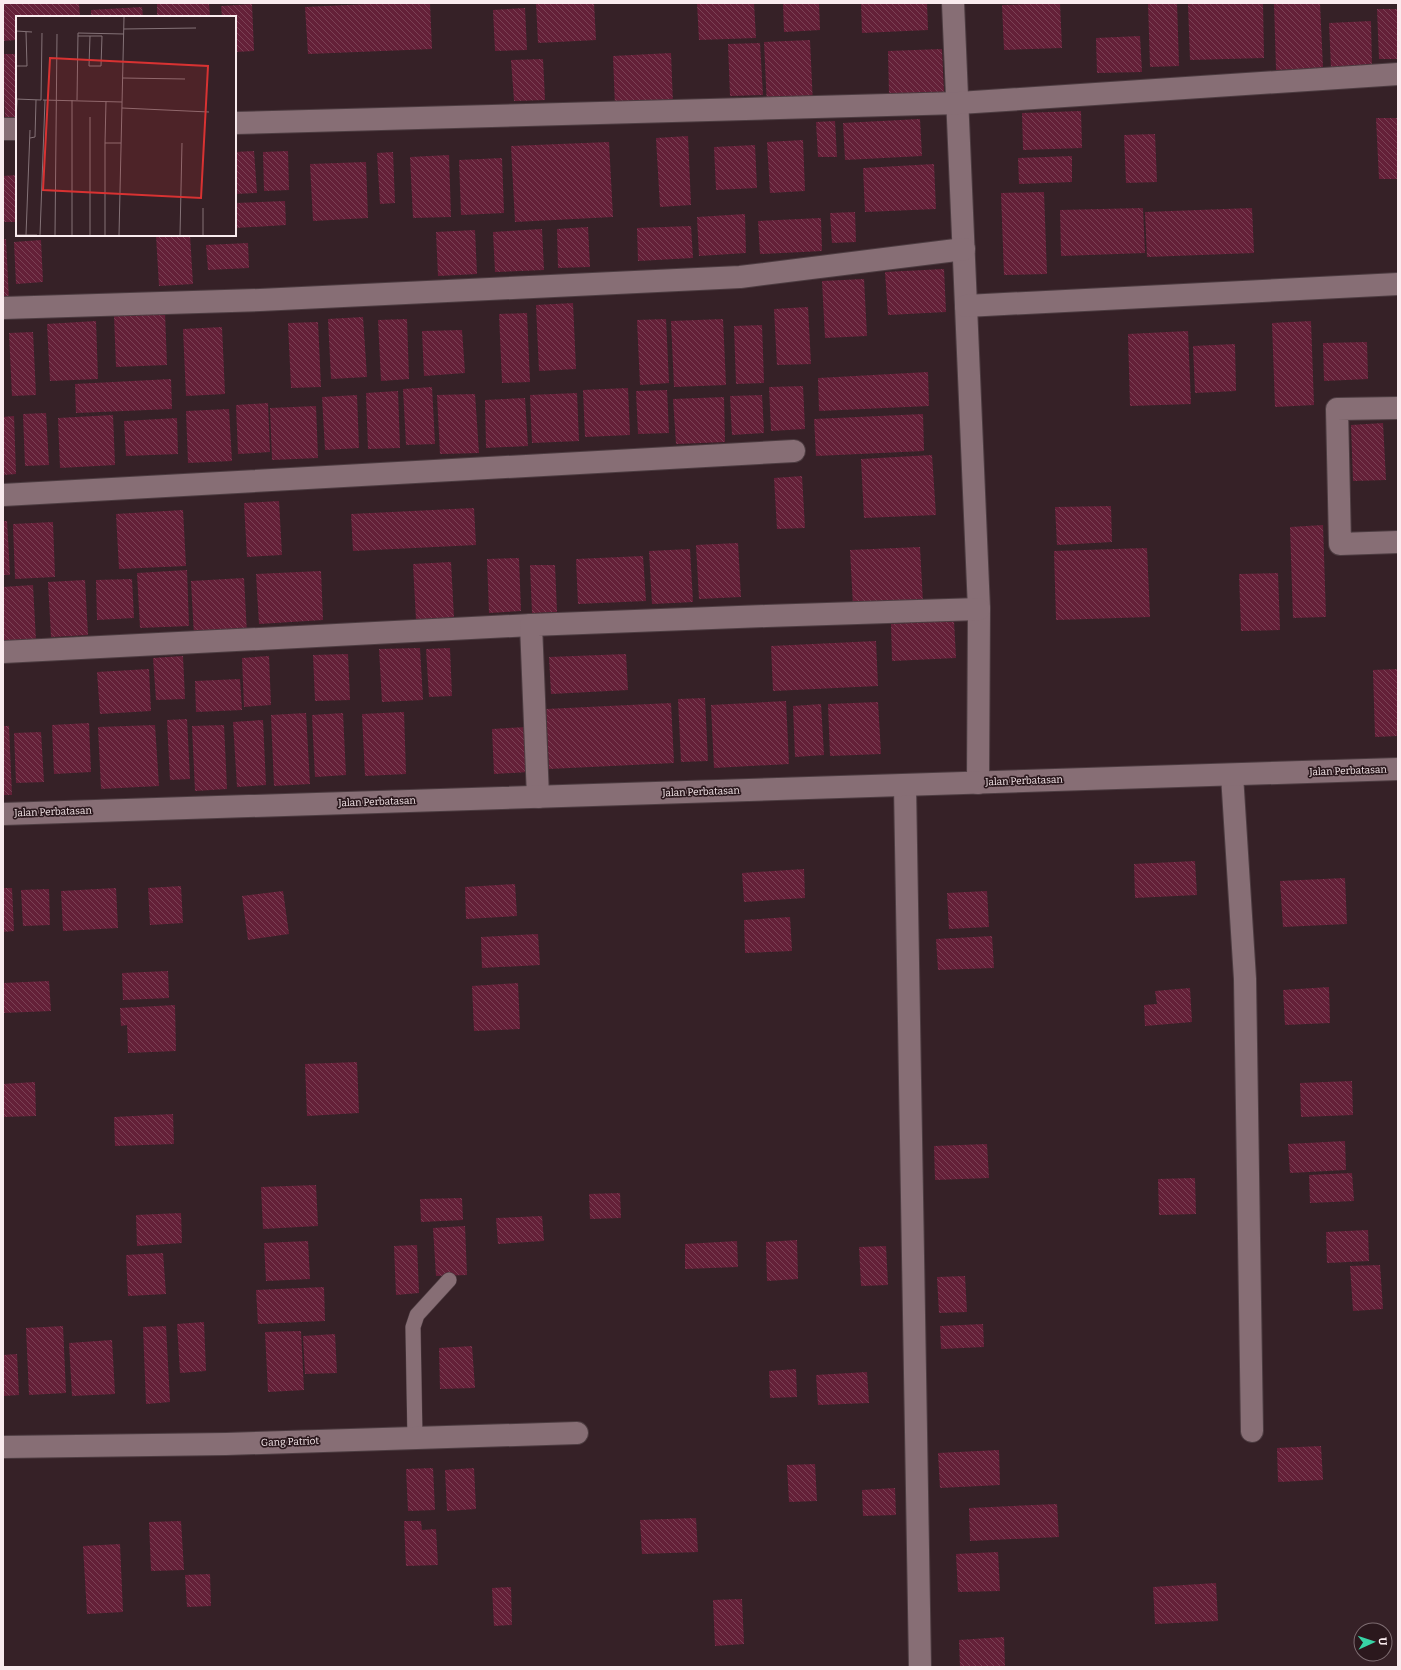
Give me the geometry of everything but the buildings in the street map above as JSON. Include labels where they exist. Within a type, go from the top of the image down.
[{"type":"street","points":[[954,3],[978,609],[978,783]]},
{"type":"street","points":[[236,123],[959,103],[1398,74]]},
{"type":"street","points":[[3,129],[16,129]]},
{"type":"street","points":[[3,308],[260,300],[740,277],[964,249]]},
{"type":"street","points":[[966,306],[1398,284]]},
{"type":"street","points":[[1398,408],[1337,409],[1340,544],[1398,542]]},
{"type":"street","points":[[3,495],[794,451]]},
{"type":"street","points":[[3,652],[531,625],[978,609]]},
{"type":"street","points":[[531,625],[538,797]]},
{"type":"street","name":"Jalan Perbatasan","points":[[3,814],[1398,769]]},
{"type":"street","points":[[1232,775],[1245,979],[1252,1431]]},
{"type":"street","points":[[905,786],[920,1667]]},
{"type":"street","name":"Gang Patriot","points":[[3,1447],[226,1444],[577,1433]]},
{"type":"lane","points":[[415,1439],[414,1320],[449,1280]]}]
